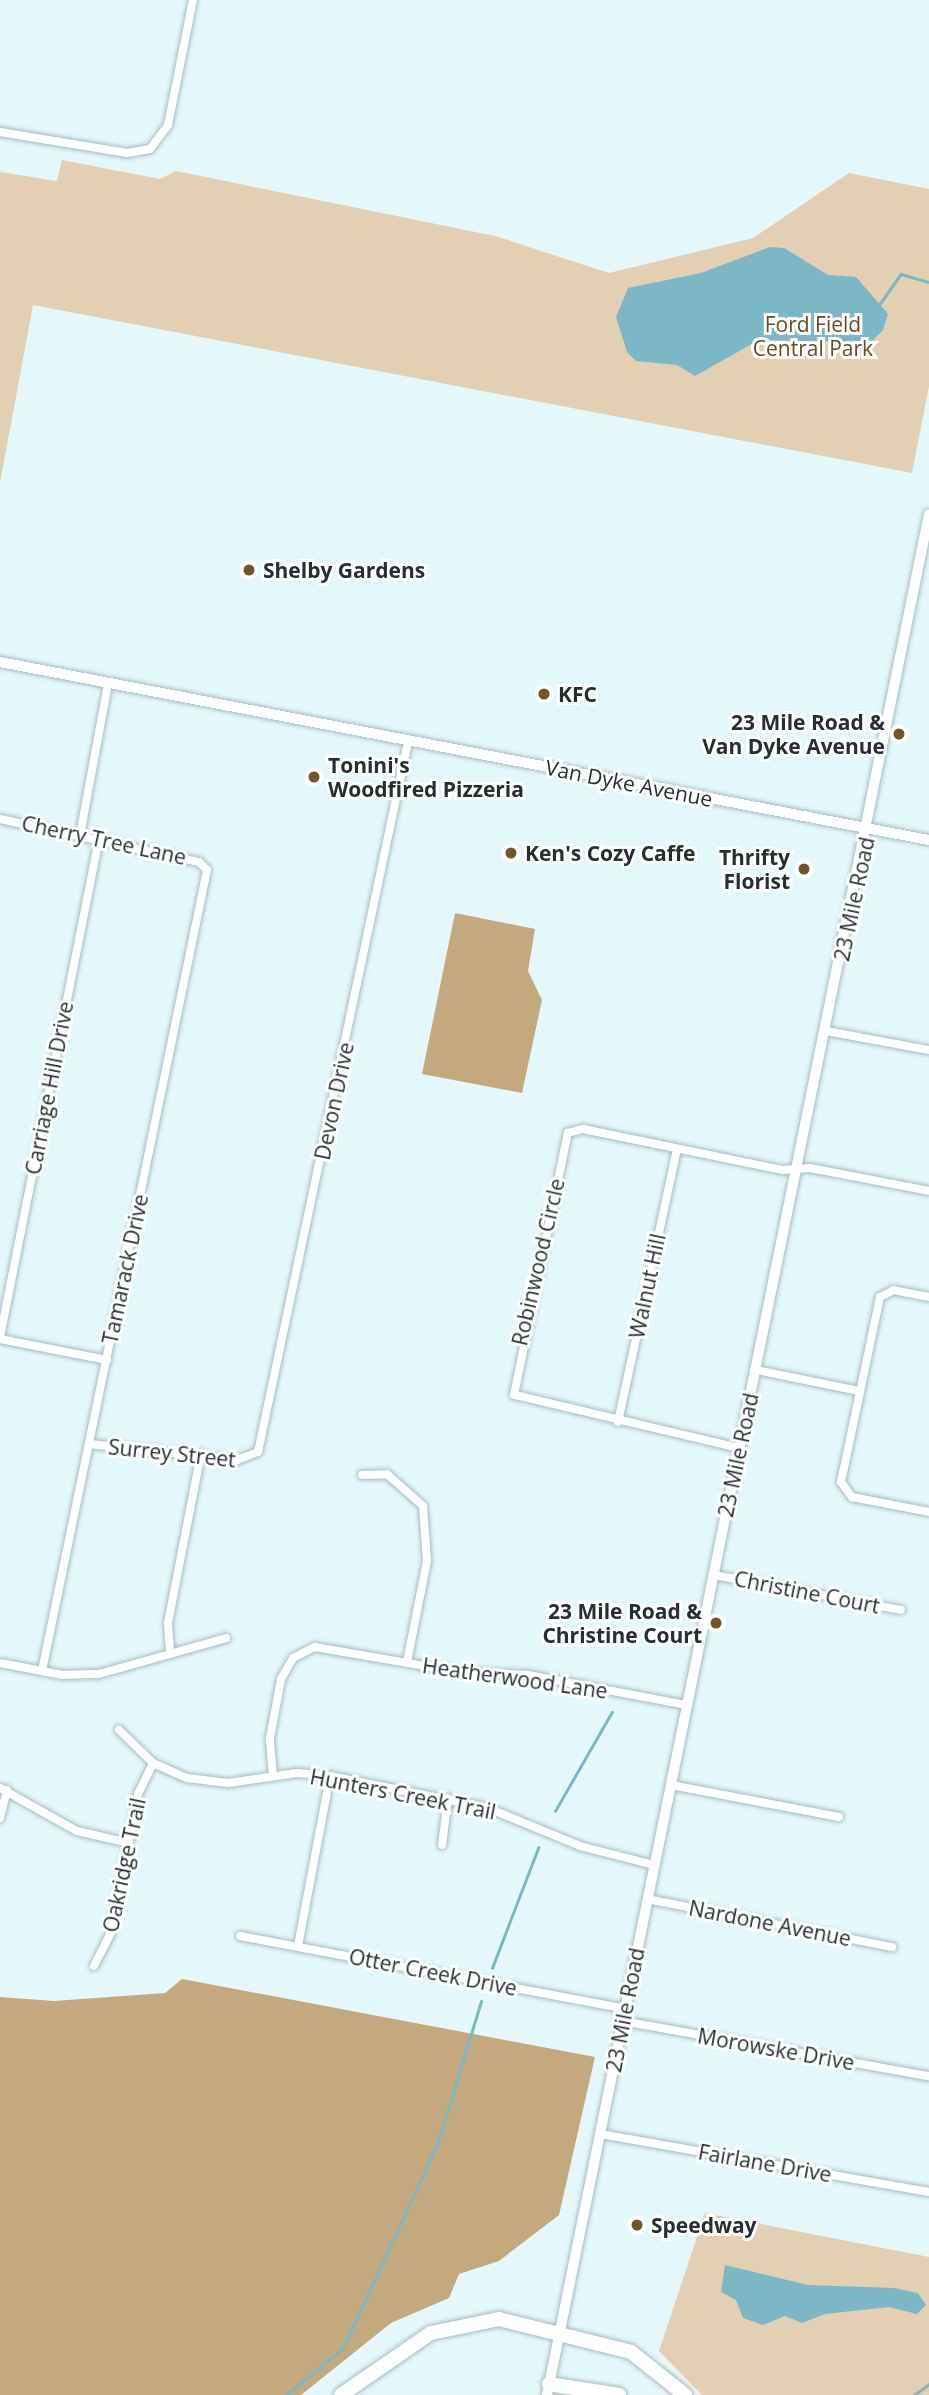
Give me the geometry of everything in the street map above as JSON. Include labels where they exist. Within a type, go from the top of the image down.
[{"type":"highway","points":[[341,2395],[419,2339],[449,2326],[499,2319],[560,2329],[631,2352],[685,2395]]},
{"type":"highway","points":[[548,2390],[619,2395]]},
{"type":"main road","name":"23 Mile Road","points":[[548,2390],[739,1448],[868,830],[929,514]]},
{"type":"main road","name":"Van Dyke Avenue","points":[[0,662],[929,840]]},
{"type":"street","points":[[0,132],[127,153],[156,145],[168,125],[193,0]]},
{"type":"street","points":[[80,835],[108,684]]},
{"type":"street","name":"Devon Drive","points":[[254,1458],[286,1334],[408,742]]},
{"type":"street","name":"Cherry Tree Lane","points":[[0,819],[99,839],[205,866]]},
{"type":"street","name":"Carriage Hill Drive","points":[[0,1338],[99,839]]},
{"type":"street","name":"Tamarack Drive","points":[[42,1671],[205,866]]},
{"type":"street","points":[[826,1031],[929,1049]]},
{"type":"street","name":"Robinwood Circle","points":[[618,1422],[514,1395],[511,1385],[572,1130],[677,1150]]},
{"type":"street","points":[[677,1150],[929,1191]]},
{"type":"street","name":"Walnut Hill","points":[[618,1422],[677,1150]]},
{"type":"street","points":[[929,1297],[894,1290],[882,1294],[859,1391],[842,1488],[861,1499],[929,1512]]},
{"type":"street","points":[[0,1338],[107,1360]]},
{"type":"street","points":[[756,1370],[859,1391]]},
{"type":"street","points":[[618,1422],[739,1448]]},
{"type":"street","name":"Surrey Street","points":[[90,1444],[254,1458]]},
{"type":"street","points":[[170,1652],[167,1623],[201,1454]]},
{"type":"street","points":[[362,1475],[387,1474],[423,1506],[427,1561],[407,1662]]},
{"type":"street","name":"Christine Court","points":[[714,1575],[901,1609]]},
{"type":"street","points":[[0,1663],[42,1671],[99,1674],[226,1638]]},
{"type":"street","name":"Heatherwood Lane","points":[[273,1776],[270,1738],[287,1665],[306,1649],[344,1650],[407,1662],[528,1675],[687,1706]]},
{"type":"street","name":"Hunters Creek Trail","points":[[119,1730],[153,1763],[211,1783],[273,1776],[330,1776],[448,1798],[654,1865]]},
{"type":"street","name":"Oakridge Trail","points":[[94,1966],[111,1932],[138,1794],[153,1763]]},
{"type":"street","points":[[298,1946],[330,1776]]},
{"type":"street","points":[[671,1785],[838,1817]]},
{"type":"street","points":[[0,1818],[4,1789],[71,1829],[129,1843]]},
{"type":"street","points":[[442,1845],[448,1798]]},
{"type":"street","name":"Nardone Avenue","points":[[647,1899],[892,1947]]},
{"type":"street","name":"Otter Creek Drive","points":[[240,1936],[625,2009]]},
{"type":"street","name":"Morowske Drive","points":[[622,2021],[929,2076]]},
{"type":"street","name":"Fairlane Drive","points":[[600,2134],[929,2192]]},
{"type":"green space","name":"Ford Field Central Park","points":[[62,160],[160,179],[176,171],[495,236],[609,273],[753,238],[849,173],[929,189],[929,386],[912,473],[33,305],[0,483],[0,172],[57,181]]},
{"type":"green space","points":[[705,2213],[929,2257],[929,2395],[702,2395],[659,2351]]},
{"type":"shaded area","points":[[455,913],[535,929],[528,971],[542,1000],[522,1093],[422,1074]]},
{"type":"shaded area","points":[[182,1979],[595,2057],[559,2215],[499,2261],[459,2274],[449,2298],[391,2323],[301,2395],[0,2395],[0,1997],[54,2001],[165,1993]]},
{"type":"water","points":[[770,247],[784,248],[828,275],[856,277],[888,314],[883,330],[873,340],[855,342],[759,340],[695,376],[677,365],[636,361],[627,352],[616,317],[628,288],[701,273]]},
{"type":"water","points":[[725,2265],[808,2285],[894,2288],[918,2293],[926,2305],[917,2314],[889,2307],[825,2314],[802,2323],[785,2316],[763,2325],[743,2318],[736,2300],[721,2292]]},
{"type":"waterway","points":[[879,305],[901,274],[929,282]]},
{"type":"waterway","points":[[555,1811],[612,1712]]},
{"type":"waterway","points":[[492,1968],[538,1848]]},
{"type":"waterway","points":[[286,2395],[343,2348],[438,2142],[481,2001]]},
{"type":"waterway","points":[[914,2395],[929,2384]]},
{"type":"place","name":"Shelby Gardens","points":[[249,570]]},
{"type":"place","name":"KFC","points":[[544,694]]},
{"type":"place","name":"23 Mile Road & Van Dyke Avenue","points":[[899,734]]},
{"type":"place","name":"Tonini's Woodfired Pizzeria","points":[[314,777]]},
{"type":"place","name":"Ken's Cozy Caffe","points":[[511,853]]},
{"type":"place","name":"Thrifty Florist","points":[[804,869]]},
{"type":"place","name":"23 Mile Road & Christine Court","points":[[716,1623]]},
{"type":"place","name":"Speedway","points":[[637,2225]]}]
